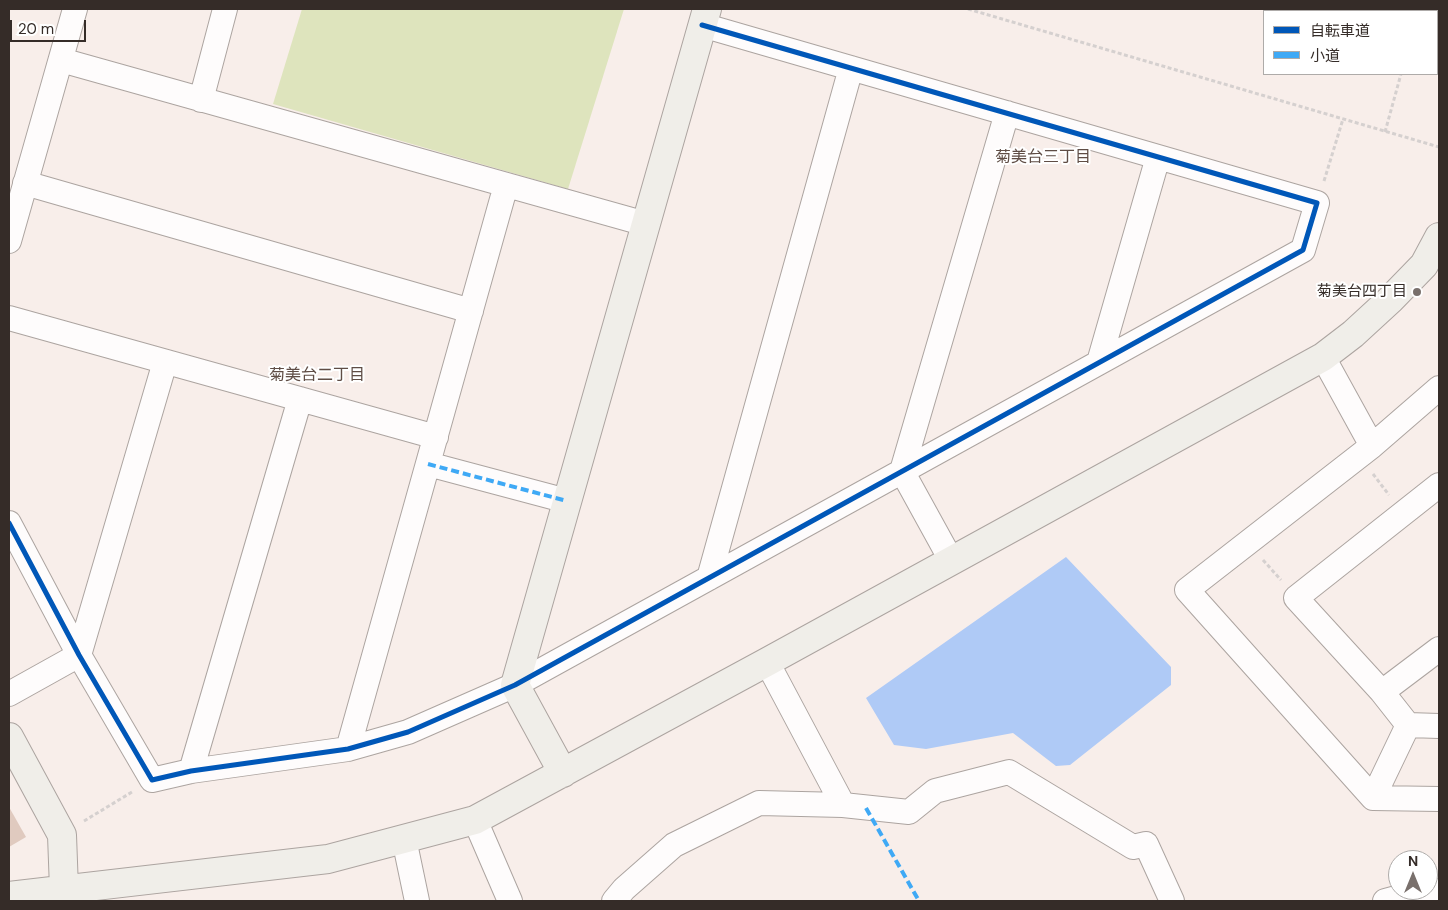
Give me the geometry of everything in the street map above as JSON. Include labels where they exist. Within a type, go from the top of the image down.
[{"type":"street","points":[[9,241],[75,9]]},
{"type":"street","points":[[201,100],[225,9]]},
{"type":"street","points":[[9,523],[79,655],[152,780],[191,771],[348,750],[408,732],[515,685],[1303,250],[1317,203],[851,68],[705,17],[515,685],[563,773]]},
{"type":"street","points":[[61,60],[646,224]]},
{"type":"street","points":[[709,578],[851,68]]},
{"type":"street","points":[[952,560],[902,471],[1007,113]]},
{"type":"street","points":[[1099,362],[1158,157]]},
{"type":"street","points":[[25,184],[471,311]]},
{"type":"street","points":[[348,750],[506,185]]},
{"type":"street","points":[[9,896],[328,859],[475,820],[1323,357],[1353,334],[1424,265],[1439,237]]},
{"type":"street","points":[[9,318],[436,437]]},
{"type":"street","points":[[1323,357],[1366,451]]},
{"type":"street","points":[[9,694],[79,655],[165,362]]},
{"type":"street","points":[[1439,388],[1366,451],[1187,590],[1373,798],[1439,799]]},
{"type":"street","points":[[191,771],[300,399]]},
{"type":"street","points":[[428,464],[567,501]]},
{"type":"street","points":[[1439,485],[1296,598],[1382,692],[1408,725],[1439,726]]},
{"type":"street","points":[[1382,692],[1439,649]]},
{"type":"street","points":[[767,662],[843,805]]},
{"type":"street","points":[[1373,798],[1408,725]]},
{"type":"street","points":[[9,737],[62,835],[64,889]]},
{"type":"street","points":[[614,901],[624,889],[674,845],[759,803],[843,805],[909,812],[935,791],[1009,772],[1133,847],[1146,844],[1172,901]]},
{"type":"street","points":[[475,820],[510,901]]},
{"type":"street","points":[[404,839],[417,901]]},
{"type":"street","points":[[1385,901],[1439,891]]},
{"type":"path","points":[[968,9],[1439,148]]},
{"type":"path","points":[[1385,132],[1401,75]]},
{"type":"path","points":[[1317,203],[1343,119]]},
{"type":"path","points":[[1366,451],[1404,513]]},
{"type":"path","points":[[1248,542],[1296,598]]},
{"type":"path","points":[[62,835],[152,780]]},
{"type":"green space","points":[[302,9],[624,9],[568,189],[273,104]]},
{"type":"water","points":[[1066,557],[1171,667],[1171,685],[1070,765],[1056,766],[1013,733],[926,749],[894,745],[866,698]]},
{"type":"building","points":[[9,807],[26,837],[9,847]]},
{"type":"marked path","points":[[428,464],[567,501]]},
{"type":"marked path","points":[[866,808],[919,901]]},
{"type":"cycle path","points":[[9,523],[79,655],[152,780],[191,771],[348,749],[408,732],[515,685],[1303,250],[1317,203],[702,25]]},
{"type":"place","name":"菊美台四丁目","points":[[1417,292]]},
{"type":"district","name":"菊美台三丁目","points":[[1043,158]]},
{"type":"district","name":"菊美台二丁目","points":[[317,376]]}]
